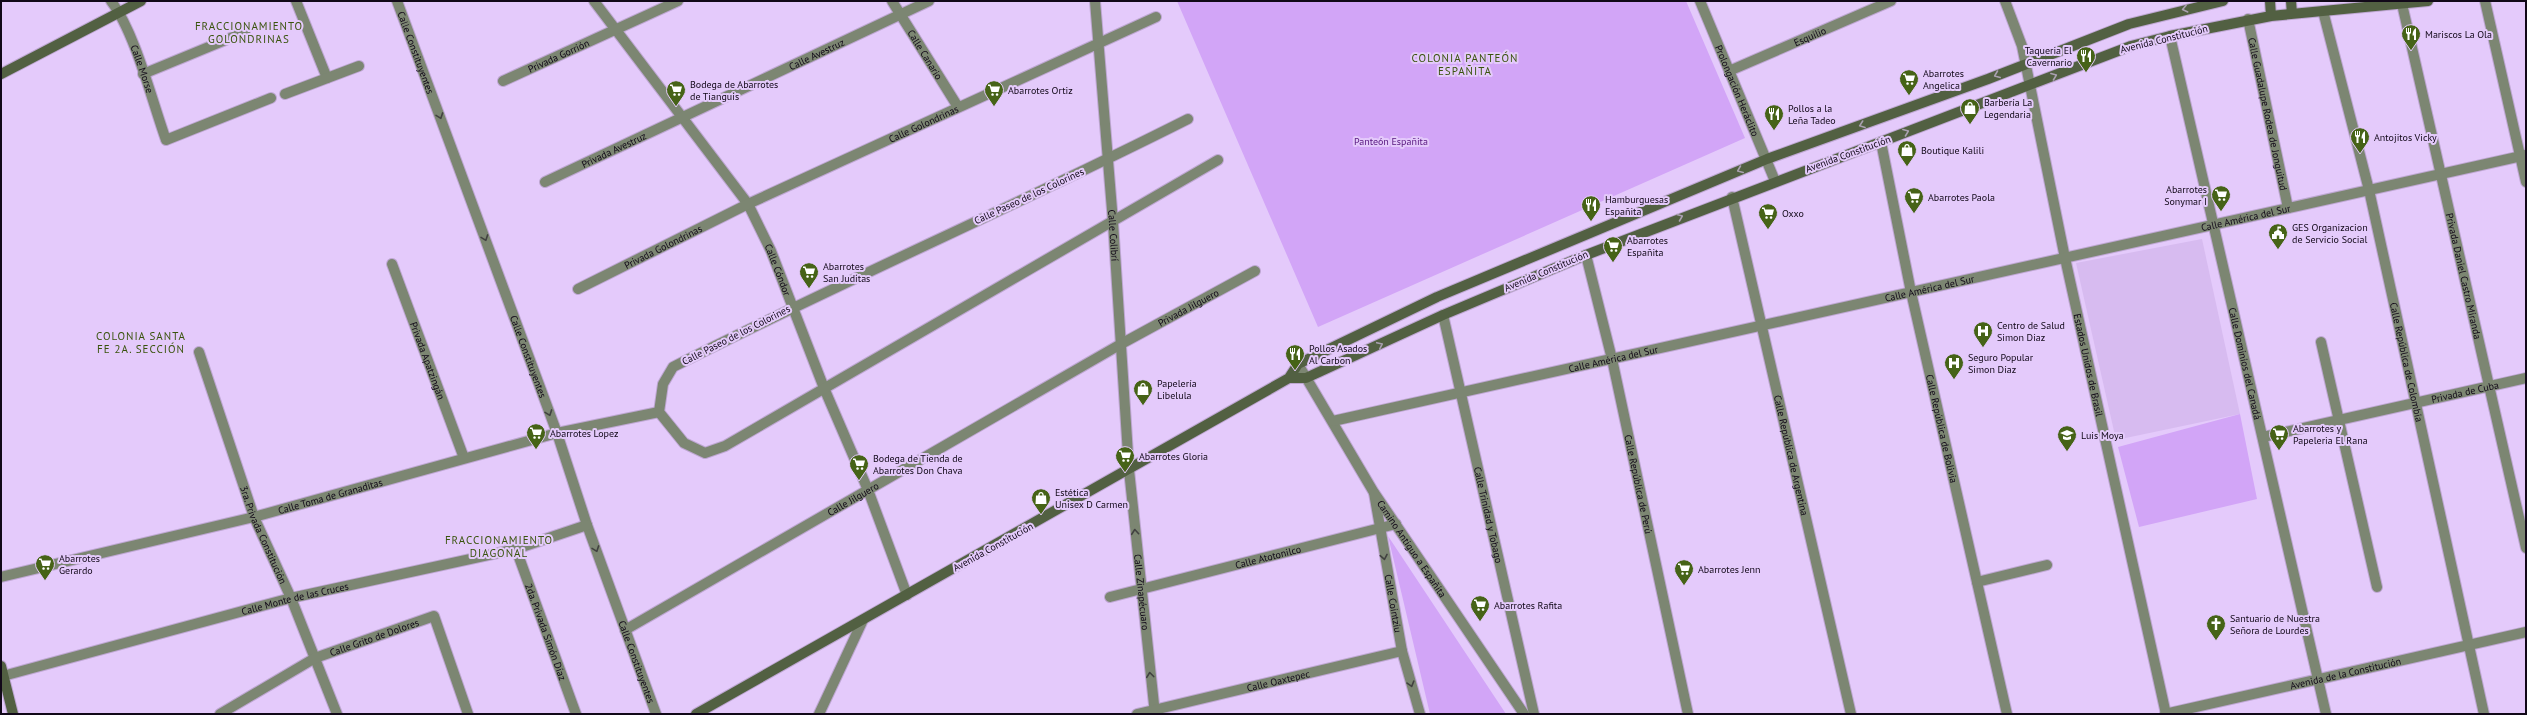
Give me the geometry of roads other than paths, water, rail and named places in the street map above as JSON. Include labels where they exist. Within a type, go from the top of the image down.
[{"type":"main road","points":[[1,74],[119,11],[141,1]]},
{"type":"main road","name":"Avenida Constitución","points":[[696,714],[1289,378],[1298,364],[1437,297],[1767,159],[2026,64],[2129,24],[2223,1]]},
{"type":"main road","points":[[2270,1],[2271,16]]},
{"type":"main road","points":[[2291,1],[2292,14]]},
{"type":"main road","name":"Avenida Constitución","points":[[1289,378],[1306,378],[1444,315],[1586,254],[2131,46],[2170,36],[2271,16],[2428,1]]},
{"type":"main road","points":[[2,671],[13,714]]},
{"type":"street","name":"Calle Morse","points":[[111,1],[119,11],[166,140],[271,98]]},
{"type":"street","points":[[296,1],[327,78]]},
{"type":"street","name":"Calle Constituyentes","points":[[397,1],[557,433],[587,525],[656,714]]},
{"type":"street","name":"Calle Cóndor","points":[[594,1],[748,204],[771,251],[824,388],[868,490],[907,595]]},
{"type":"street","name":"Privada Gorrión","points":[[503,81],[678,1]]},
{"type":"street","name":"Calle Canario","points":[[892,1],[958,107]]},
{"type":"street","name":"Calle Avestruz","points":[[682,116],[929,1]]},
{"type":"street","name":"Calle Colibrí","points":[[1095,1],[1113,222],[1129,470]]},
{"type":"street","name":"Prolongación Heráclito","points":[[1700,1],[1775,181]]},
{"type":"street","name":"Esquilio","points":[[1729,71],[1891,1]]},
{"type":"street","name":"Estados Unidos de Brasil","points":[[2005,1],[2022,46],[2065,258],[2166,714]]},
{"type":"street","points":[[2485,1],[2523,156],[2526,182]]},
{"type":"street","name":"Privada Daniel Castro Miranda","points":[[2402,4],[2442,174],[2526,548]]},
{"type":"street","name":"Calle República de Colombia","points":[[2323,11],[2369,190],[2484,714]]},
{"type":"street","points":[[1098,43],[1156,17]]},
{"type":"street","name":"Calle Guadalupe Rodea de Jonguitud","points":[[2248,20],[2288,208]]},
{"type":"street","points":[[143,74],[244,32]]},
{"type":"street","name":"Calle Dominios del Canadá","points":[[2170,36],[2326,714]]},
{"type":"street","name":"Calle Golondrinas","points":[[748,204],[1098,43]]},
{"type":"street","points":[[285,94],[359,66]]},
{"type":"street","name":"Privada Avestruz","points":[[545,182],[682,116]]},
{"type":"street","name":"Calle Paseo de los Colorines","points":[[659,412],[663,384],[673,367],[792,306],[1108,159],[1188,119]]},
{"type":"street","name":"Calle República de Bolivia","points":[[1881,142],[1911,292],[2007,714]]},
{"type":"street","name":"Calle América del Sur","points":[[1333,421],[1462,391],[2523,156]]},
{"type":"street","points":[[659,412],[684,443],[705,453],[726,446],[1218,160]]},
{"type":"street","name":"Calle República de Argentina","points":[[1732,197],[1763,325],[1851,714]]},
{"type":"street","name":"Privada Golondrinas","points":[[578,289],[748,204]]},
{"type":"street","name":"Calle República de Perú","points":[[1586,254],[1612,359],[1688,714]]},
{"type":"street","name":"Privada Apatzingán","points":[[392,264],[464,458]]},
{"type":"street","name":"Privada Jilguero","points":[[1121,344],[1254,271]]},
{"type":"street","name":"Calle Trinidad y Tobago","points":[[1444,315],[1534,714]]},
{"type":"street","points":[[2321,342],[2376,587]]},
{"type":"street","name":"Calle Jilguero","points":[[626,630],[1121,344]]},
{"type":"street","name":"3ra. Privada Constitución","points":[[199,352],[254,516],[290,598],[337,714]]},
{"type":"street","name":"Camino Antiguo a Españita","points":[[1298,364],[1373,491],[1524,714]]},
{"type":"street","name":"Privada de Cuba","points":[[2263,436],[2526,378]]},
{"type":"street","name":"Calle Toma de Granaditas","points":[[1,576],[254,516],[557,433],[659,412]]},
{"type":"street","name":"Calle Zinapécuaro","points":[[1129,470],[1140,588],[1155,713]]},
{"type":"street","name":"Calle Cointziu","points":[[1373,491],[1378,529],[1402,651],[1420,714]]},
{"type":"street","name":"Calle Atotonilco","points":[[1110,596],[1396,524]]},
{"type":"street","name":"Calle Monte de las Cruces","points":[[2,671],[290,598],[516,549],[587,525]]},
{"type":"street","name":"2da. Privada Simón Díaz","points":[[516,549],[576,714]]},
{"type":"street","points":[[1977,582],[2047,566]]},
{"type":"street","name":"Calle Grito de Dolores","points":[[220,714],[315,658],[434,616],[468,714]]},
{"type":"street","points":[[819,714],[863,620]]},
{"type":"street","name":"Avenida de la Constitución","points":[[2166,714],[2526,632]]},
{"type":"street","name":"Calle Oaxtepec","points":[[1137,714],[1155,713],[1402,651]]},
{"type":"place","name":"Mariscos La Ola","points":[[2411,51]]},
{"type":"place","name":"Taqueria El Cavernario","points":[[2086,73]]},
{"type":"place","name":"Abarrotes Angelica","points":[[1909,96]]},
{"type":"place","name":"Bodega de Abarrotes de Tianguis","points":[[676,107]]},
{"type":"place","name":"Abarrotes Ortiz","points":[[994,107]]},
{"type":"place","name":"Barbería La Legendaria","points":[[1970,125]]},
{"type":"place","name":"Pollos a la Leña Tadeo","points":[[1774,131]]},
{"type":"place","name":"Antojitos Vicky","points":[[2360,154]]},
{"type":"place","name":"Boutique Kalili","points":[[1907,167]]},
{"type":"place","name":"Abarrotes Sonymar I","points":[[2221,212]]},
{"type":"place","name":"Abarrotes Paola","points":[[1914,214]]},
{"type":"place","name":"Hamburguesas Españita","points":[[1591,222]]},
{"type":"place","name":"Oxxo","points":[[1768,230]]},
{"type":"place","name":"GES Organizacion de Servicio Social","points":[[2278,250]]},
{"type":"place","name":"Abarrotes Españita","points":[[1613,263]]},
{"type":"place","name":"Abarrotes San Juditas","points":[[809,289]]},
{"type":"place","name":"Centro de Salud Simon Diaz","points":[[1983,348]]},
{"type":"place","name":"Pollos Asados Al Carbon","points":[[1295,371]]},
{"type":"place","name":"Seguro Popular Simon Diaz","points":[[1954,380]]},
{"type":"place","name":"Papelería Libelula","points":[[1143,406]]},
{"type":"place","name":"Abarrotes Lopez","points":[[536,450]]},
{"type":"place","name":"Abarrotes y Papeleria El Rana","points":[[2279,451]]},
{"type":"place","name":"Luis Moya","points":[[2067,452]]},
{"type":"place","name":"Abarrotes Gloria","points":[[1125,473]]},
{"type":"place","name":"Bodega de Tienda de Abarrotes Don Chava","points":[[859,481]]},
{"type":"place","name":"Estética Unisex D Carmen","points":[[1041,515]]},
{"type":"place","name":"Abarrotes Gerardo","points":[[45,581]]},
{"type":"place","name":"Abarrotes Jenn","points":[[1684,586]]},
{"type":"place","name":"Abarrotes Rafita","points":[[1480,622]]},
{"type":"place","name":"Santuario de Nuestra Señora de Lourdes","points":[[2216,641]]},
{"type":"district","name":"FRACCIONAMIENTO GOLONDRINAS","points":[[249,32]]},
{"type":"district","name":"COLONIA PANTEÓN ESPAÑITA","points":[[1465,64]]},
{"type":"district","name":"COLONIA SANTA FE 2A. SECCIÓN","points":[[141,342]]},
{"type":"district","name":"FRACCIONAMIENTO DIAGONAL","points":[[499,546]]},
{"type":"park label","name":"Panteón Españita","points":[[1391,141]]}]
